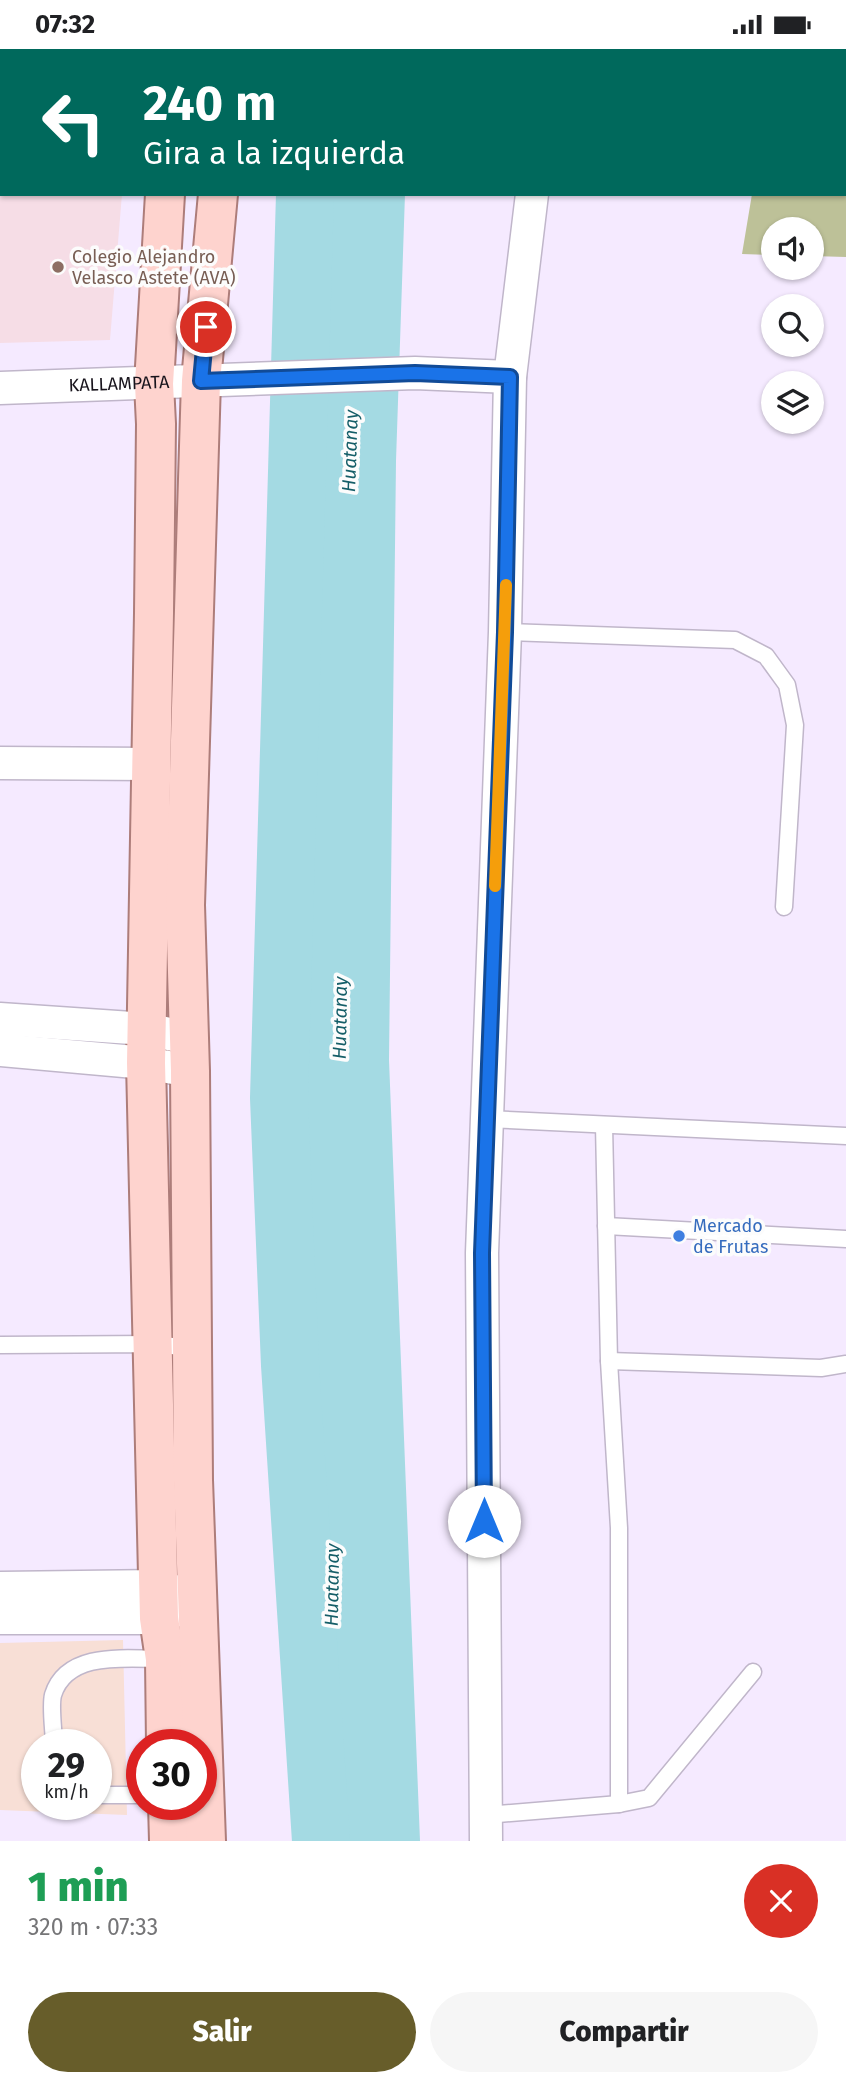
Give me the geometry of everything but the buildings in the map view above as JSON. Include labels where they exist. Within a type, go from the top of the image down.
[{"type":"main road","points":[[165,196],[154,384],[156,437],[146,1046],[197,1600],[182,1659],[169,1729]]},
{"type":"main road","points":[[193,1729],[182,1659],[160,1602],[189,1054],[185,905],[201,381],[218,196]]},
{"type":"main road","points":[[168,1820],[169,1841]]},
{"type":"main road","points":[[205,1820],[206,1841]]},
{"type":"street","points":[[486,1828],[482,1253],[505,632],[510,377],[533,196]]},
{"type":"street","name":"KALLAMPATA","points":[[0,388],[415,373],[510,377]]},
{"type":"street","points":[[0,763],[151,764]]},
{"type":"street","points":[[0,1019],[189,1054]]},
{"type":"street","points":[[0,1050],[146,1046]]},
{"type":"street","points":[[0,1588],[160,1602]]},
{"type":"street","points":[[0,1618],[197,1600]]},
{"type":"lane","points":[[505,632],[735,640],[766,656],[787,685],[795,725],[784,907]]},
{"type":"lane","points":[[486,1119],[846,1136]]},
{"type":"lane","points":[[604,1125],[609,1361],[619,1528],[619,1804]]},
{"type":"lane","points":[[606,1226],[846,1239]]},
{"type":"lane","points":[[0,1345],[172,1346]]},
{"type":"lane","points":[[609,1361],[821,1368],[846,1364]]},
{"type":"lane","points":[[54,1729],[53,1696],[63,1679],[78,1666],[98,1660],[182,1659]]},
{"type":"lane","points":[[486,1828],[649,1798],[753,1672]]},
{"type":"shaded area","name":"Colegio Alejandro Velasco Astete (AVA)","points":[[0,196],[122,196],[110,340],[0,343]]},
{"type":"shaded area","points":[[752,196],[846,196],[846,257],[824,256],[824,217],[761,217],[761,255],[742,254]]},
{"type":"shaded area","points":[[123,1640],[126,1815],[112,1814],[112,1729],[21,1729],[21,1811],[0,1810],[0,1643]]},
{"type":"water","name":"Huatanay","points":[[305,196],[405,196],[396,461],[389,1060],[420,1841],[321,1841],[290,1365],[279,1098]]},
{"type":"waterway","points":[[305,196],[279,1098],[290,1365],[321,1841]]},
{"type":"slow traffic","points":[[495,886],[506,585]]},
{"type":"place","name":"Colegio Alejandro Velasco Astete (AVA)","points":[[58,267]]},
{"type":"place","name":"Mercado de Frutas","points":[[679,1236]]},
{"type":"route","points":[[206,327],[201,381],[415,373],[510,377],[505,632],[482,1253],[484,1521]]}]
